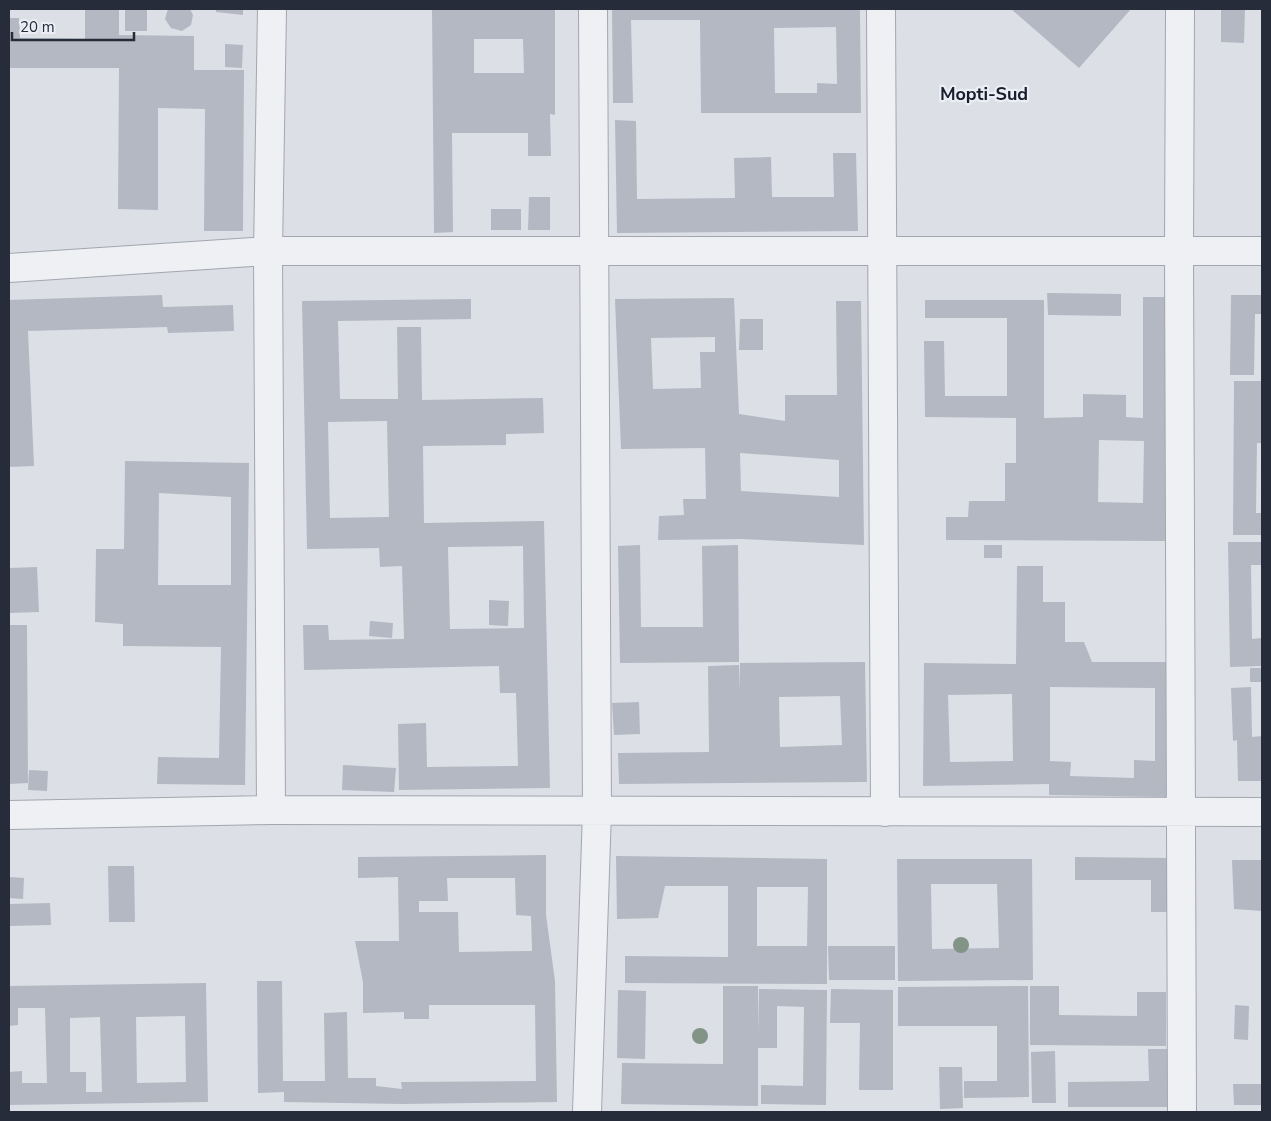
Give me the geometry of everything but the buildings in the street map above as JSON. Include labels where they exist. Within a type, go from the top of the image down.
[{"type":"street","points":[[271,810],[268,251],[272,9]]},
{"type":"street","points":[[586,1112],[597,811],[593,9]]},
{"type":"street","points":[[881,9],[885,812]]},
{"type":"street","points":[[1180,9],[1182,1112]]},
{"type":"street","points":[[9,268],[268,251],[1262,251]]},
{"type":"street","points":[[9,815],[271,810],[1262,812]]},
{"type":"district","name":"Mopti-Sud","points":[[984,94]]}]
